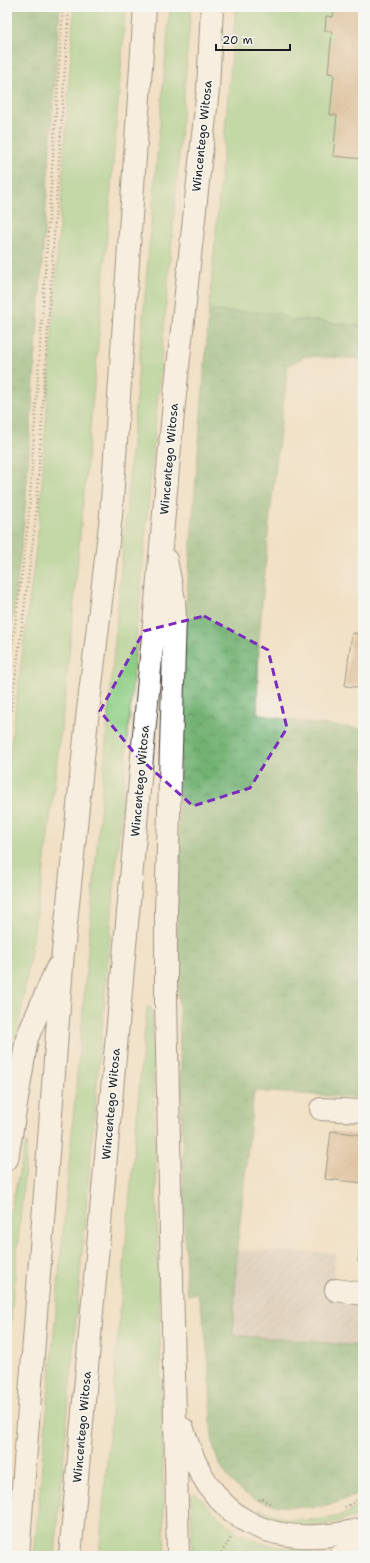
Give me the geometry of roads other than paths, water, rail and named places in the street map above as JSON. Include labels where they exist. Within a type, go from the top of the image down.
[{"type":"main road","points":[[18,1556],[64,952],[88,712],[111,516],[145,7]]},
{"type":"main road","name":"Wincentego Witosa","points":[[70,1556],[172,413],[208,89],[212,7]]},
{"type":"main road","points":[[161,538],[174,600],[175,617],[166,911],[166,1002],[176,1404],[178,1556]]},
{"type":"main road","points":[[7,1159],[27,1038],[64,952]]},
{"type":"main road","points":[[321,1109],[363,1110]]},
{"type":"main road","points":[[336,1290],[363,1294]]},
{"type":"main road","points":[[176,1404],[191,1455],[200,1472],[224,1505],[242,1520],[263,1530],[304,1538],[330,1536],[363,1529]]},
{"type":"main road","points":[[340,1556],[363,1545]]}]
